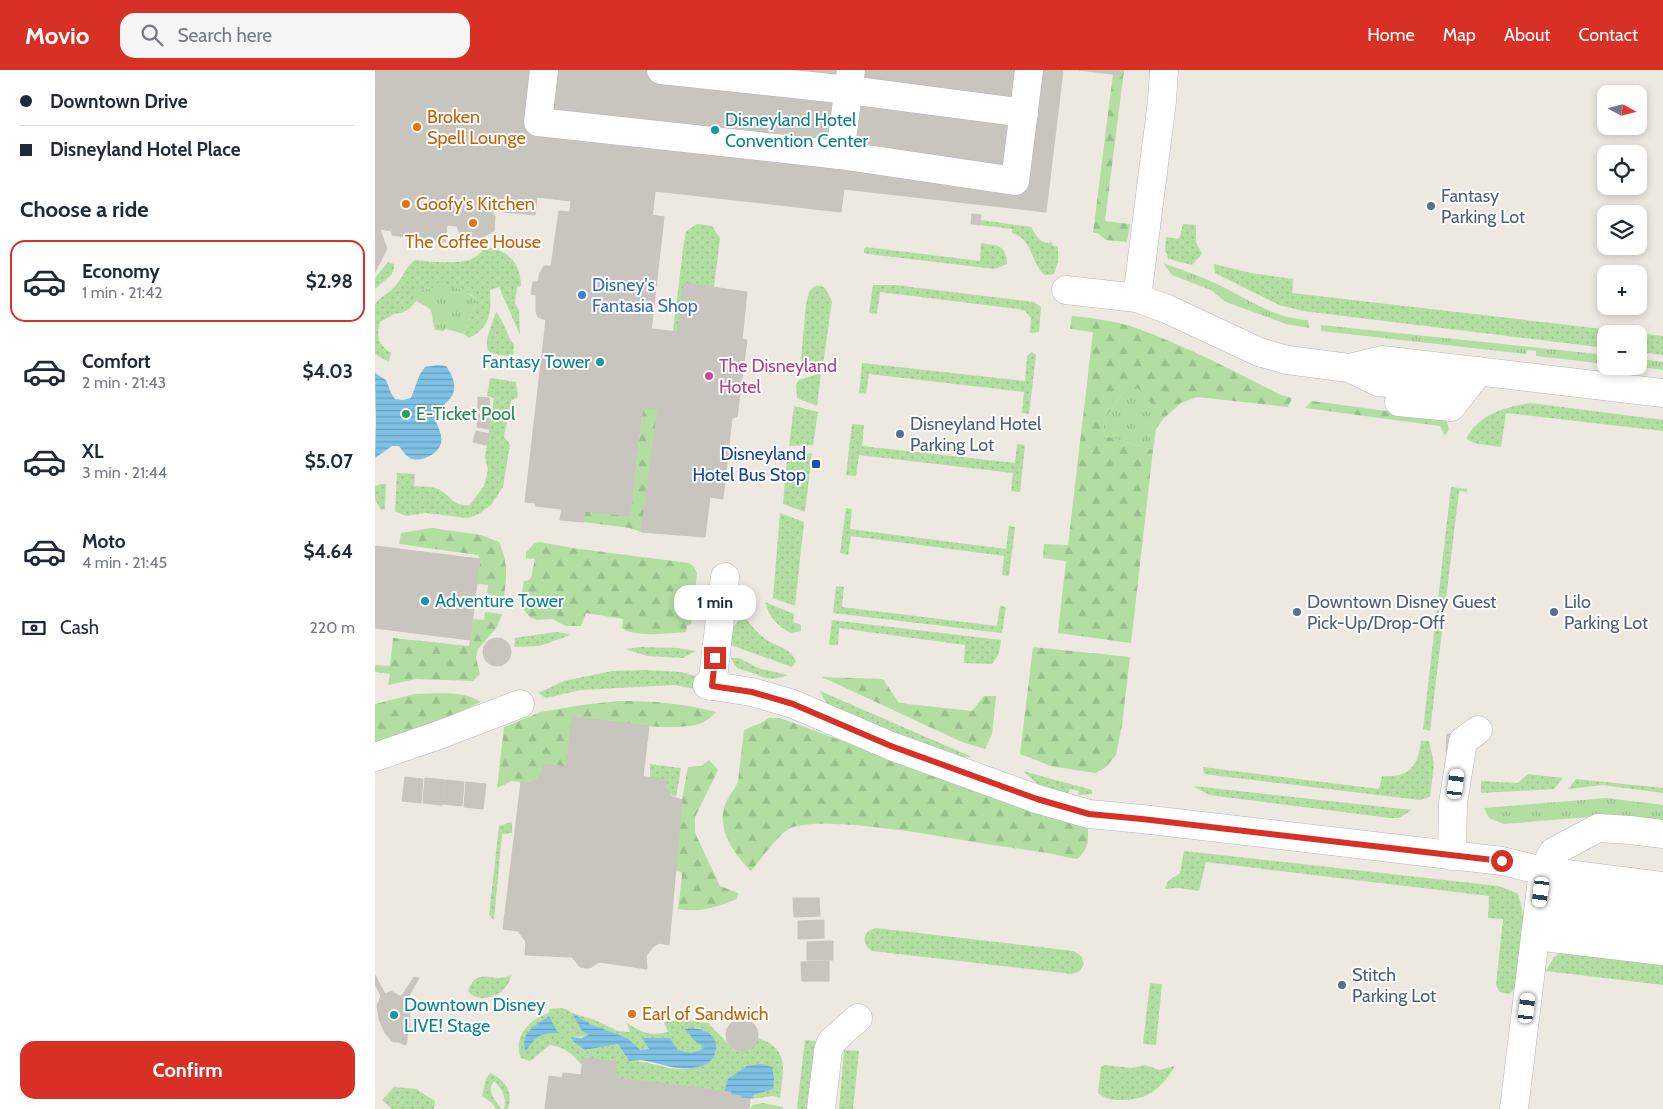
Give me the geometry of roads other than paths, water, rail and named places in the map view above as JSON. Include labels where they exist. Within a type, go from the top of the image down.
[{"type":"street","points":[[544,70],[538,122],[840,155],[1015,181],[1029,70]]},
{"type":"street","points":[[661,70],[850,80],[1024,113]]},
{"type":"street","points":[[1137,298],[1162,101],[1164,70]]},
{"type":"street","points":[[840,155],[850,80]]},
{"type":"street","points":[[1066,290],[1137,298],[1167,309],[1259,352],[1287,360],[1349,368],[1382,360],[1663,393]]},
{"type":"street","points":[[1349,368],[1378,400],[1451,407],[1479,371]]},
{"type":"street","points":[[725,577],[709,686],[752,692],[793,704],[891,746],[982,780],[1089,814],[1502,861],[1542,893],[1663,951]]},
{"type":"street","points":[[375,757],[520,704]]},
{"type":"street","points":[[1452,856],[1453,803],[1463,741],[1478,730]]},
{"type":"street","points":[[1514,1109],[1542,893],[1598,828],[1663,834]]},
{"type":"street","points":[[1542,893],[1598,844],[1663,852]]},
{"type":"street","points":[[1542,893],[1596,860],[1663,867]]},
{"type":"street","points":[[1542,893],[1663,886]]},
{"type":"street","points":[[1542,893],[1663,908]]},
{"type":"street","points":[[1542,893],[1663,930]]},
{"type":"street","points":[[821,1109],[828,1051],[831,1042],[858,1018]]},
{"type":"water","name":"E-Ticket Pool","points":[[446,366],[453,379],[454,388],[451,397],[436,412],[435,416],[441,437],[438,449],[427,457],[414,459],[407,456],[399,446],[392,446],[375,458],[375,373],[386,380],[395,399],[403,400],[411,398],[420,374],[425,367]]},
{"type":"water","points":[[572,1013],[590,1024],[627,1038],[641,1050],[649,1049],[642,1038],[670,1038],[678,1050],[691,1053],[705,1048],[695,1041],[685,1029],[692,1028],[710,1034],[716,1043],[716,1049],[712,1059],[706,1064],[690,1068],[673,1067],[641,1060],[629,1061],[618,1044],[585,1050],[574,1042],[571,1037],[581,1038],[589,1035],[582,1031]]},
{"type":"water","points":[[549,1016],[558,1033],[539,1036],[526,1051],[524,1045],[527,1034],[534,1026]]},
{"type":"water","points":[[761,1064],[772,1067],[773,1089],[754,1095],[750,1099],[740,1098],[741,1096],[731,1095],[731,1092],[724,1091],[728,1079],[747,1066]]},
{"type":"place","name":"Broken Spell Lounge","points":[[417,127]]},
{"type":"place","name":"Disneyland Hotel Convention Center","points":[[715,130]]},
{"type":"place","name":"Goofy's Kitchen","points":[[406,204]]},
{"type":"place","name":"Fantasy Parking Lot","points":[[1431,206]]},
{"type":"place","name":"The Coffee House","points":[[473,223]]},
{"type":"place","name":"Disney's Fantasia Shop","points":[[582,295]]},
{"type":"place","name":"Fantasy Tower","points":[[600,362]]},
{"type":"place","name":"The Disneyland Hotel","points":[[709,376]]},
{"type":"place","name":"E-Ticket Pool","points":[[406,414]]},
{"type":"place","name":"Disneyland Hotel Parking Lot","points":[[900,434]]},
{"type":"place","name":"Disneyland Hotel Bus Stop","points":[[816,464]]},
{"type":"place","name":"Adventure Tower","points":[[425,601]]},
{"type":"place","name":"Downtown Disney Guest Pick-Up/Drop-Off","points":[[1297,612]]},
{"type":"place","name":"Lilo Parking Lot","points":[[1554,612]]},
{"type":"place","name":"Stitch Parking Lot","points":[[1342,985]]},
{"type":"place","name":"Earl of Sandwich","points":[[632,1014]]},
{"type":"place","name":"Downtown Disney LIVE! Stage","points":[[394,1015]]}]
